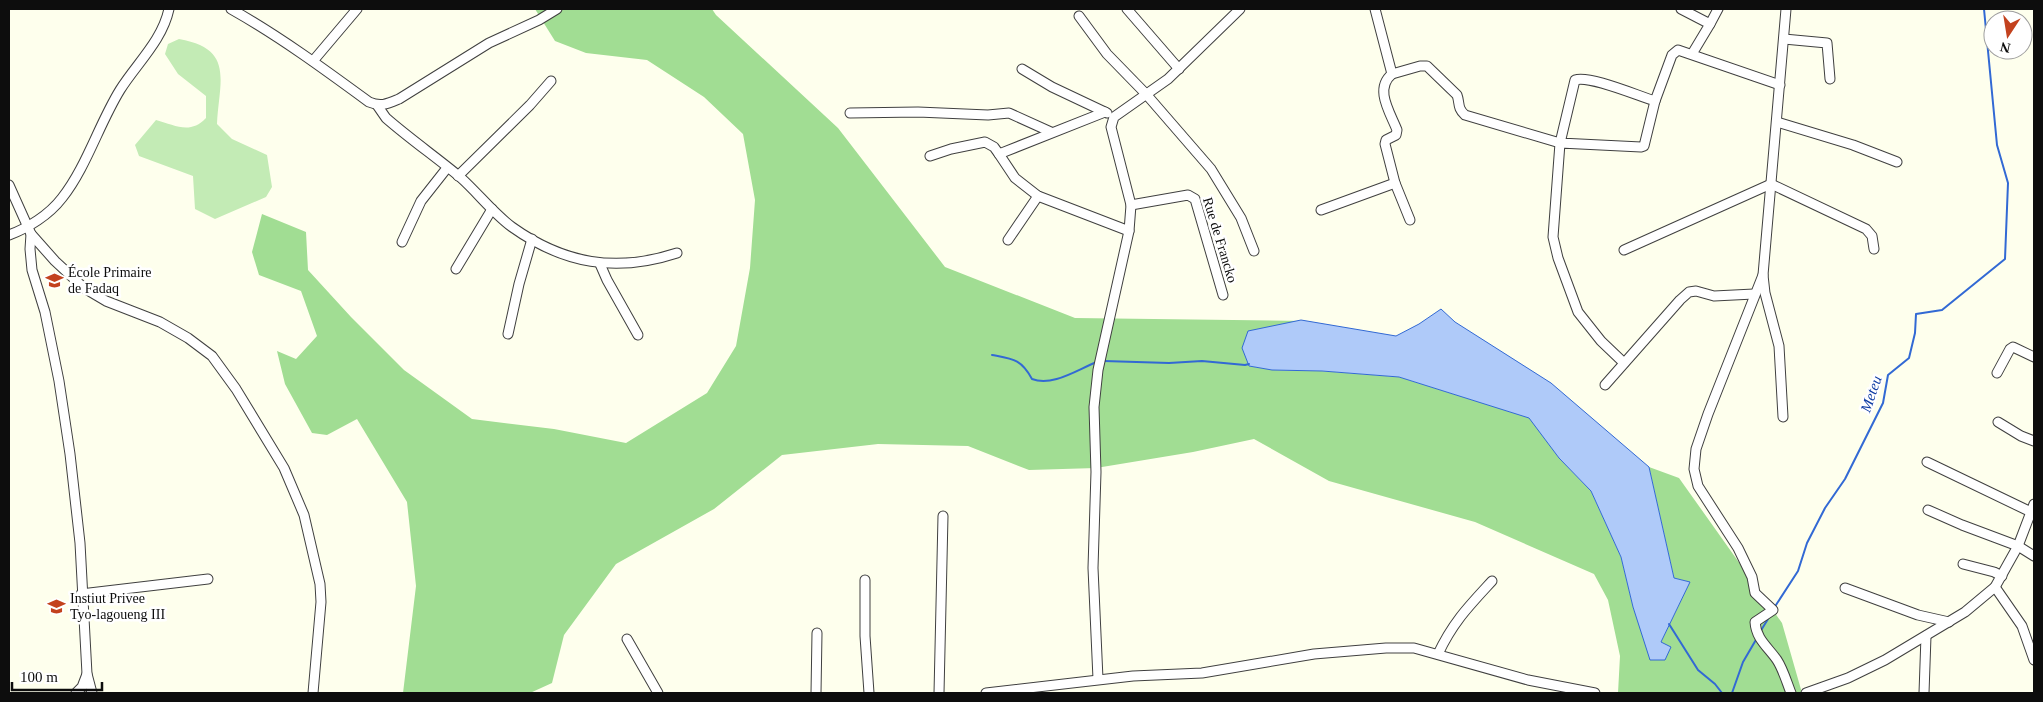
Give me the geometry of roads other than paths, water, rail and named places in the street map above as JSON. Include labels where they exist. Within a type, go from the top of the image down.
[{"type":"street","points":[[9,235],[29,230],[62,198],[78,172],[120,89],[155,43],[167,18],[169,9]]},
{"type":"street","points":[[231,9],[257,23],[313,60],[368,102],[377,105],[399,99],[489,43],[539,20],[557,9]]},
{"type":"street","points":[[313,60],[357,9]]},
{"type":"street","points":[[1127,9],[1179,69]]},
{"type":"street","points":[[1098,679],[1093,568],[1096,472],[1094,407],[1098,370],[1129,231],[1131,205],[1111,127],[1114,117],[1179,69],[1240,9]]},
{"type":"street","points":[[1375,9],[1392,74]]},
{"type":"street","points":[[1681,9],[1710,24]]},
{"type":"street","points":[[1692,54],[1718,9]]},
{"type":"street","points":[[1783,417],[1779,346],[1765,293],[1763,275],[1786,9]]},
{"type":"street","points":[[1079,16],[1107,54],[1146,94],[1211,169],[1241,218],[1254,251]]},
{"type":"street","points":[[1784,39],[1827,43],[1830,79]]},
{"type":"street","points":[[1410,220],[1394,182],[1385,144],[1386,140],[1396,135],[1397,130],[1383,92],[1386,79],[1392,74],[1420,66],[1427,66],[1457,95],[1458,106],[1465,115],[1560,143],[1641,147],[1644,146],[1655,101],[1674,51],[1678,50],[1692,54],[1780,85]]},
{"type":"street","points":[[1022,69],[1052,87],[1114,117]]},
{"type":"street","points":[[1624,363],[1601,341],[1578,312],[1558,258],[1554,237],[1560,143],[1576,80],[1581,79],[1612,86],[1655,101]]},
{"type":"street","points":[[458,176],[530,105],[551,81]]},
{"type":"street","points":[[377,105],[386,118],[401,131],[458,176],[511,226],[532,239],[572,258],[600,264],[654,261],[677,253]]},
{"type":"street","points":[[850,113],[918,112],[988,115],[1009,113],[1052,132]]},
{"type":"street","points":[[999,154],[1105,112]]},
{"type":"street","points":[[1777,122],[1853,145],[1897,162]]},
{"type":"street","points":[[930,156],[985,142],[994,147],[1015,178],[1038,196],[1129,231]]},
{"type":"street","points":[[402,242],[417,207],[447,168]]},
{"type":"street","points":[[1321,210],[1394,182]]},
{"type":"street","points":[[1624,250],[1770,184],[1866,229],[1872,236],[1874,249]]},
{"type":"street","points":[[9,185],[29,230],[55,261],[84,288],[106,300],[160,322],[188,338],[212,356],[236,389],[284,468],[304,515],[314,551],[320,584],[313,693]]},
{"type":"street","name":"Rue de Francko","points":[[1131,205],[1188,195],[1193,196],[1212,252],[1223,295]]},
{"type":"street","points":[[1008,240],[1038,196]]},
{"type":"street","points":[[456,269],[492,209]]},
{"type":"street","points":[[29,230],[32,270],[45,312],[70,454],[80,543],[81,594],[87,674],[92,693]]},
{"type":"street","points":[[508,334],[519,284],[532,239]]},
{"type":"street","points":[[600,264],[638,335]]},
{"type":"street","points":[[1763,275],[1754,294],[1740,338],[1705,423],[1696,449],[1694,469],[1698,486],[1738,548],[1752,577],[1756,593],[1773,610],[1755,622],[1755,630],[1778,661],[1791,693]]},
{"type":"street","points":[[1605,385],[1689,292],[1696,291],[1714,296],[1754,294]]},
{"type":"street","points":[[1997,373],[2010,349],[2013,347],[2034,356]]},
{"type":"street","points":[[1998,422],[2021,436],[2034,441]]},
{"type":"street","points":[[1806,693],[1848,678],[1885,660],[1964,612],[1996,587],[2018,546],[2033,508],[1927,462]]},
{"type":"street","points":[[1928,510],[1962,526],[2018,546],[2034,556]]},
{"type":"street","points":[[939,693],[943,516]]},
{"type":"street","points":[[1963,564],[2002,576]]},
{"type":"street","points":[[81,594],[208,579]]},
{"type":"street","points":[[864,580],[869,693]]},
{"type":"street","points":[[1438,654],[1457,619],[1492,581]]},
{"type":"street","points":[[1996,587],[2022,626],[2034,660]]},
{"type":"street","points":[[1845,588],[1918,615],[1949,622]]},
{"type":"street","points":[[816,693],[817,633]]},
{"type":"street","points":[[1924,693],[1926,636]]},
{"type":"street","points":[[627,639],[658,693]]},
{"type":"street","points":[[986,693],[1098,679],[1202,674],[1314,654],[1386,648],[1414,648],[1528,680],[1595,693]]},
{"type":"street","points":[[76,693],[82,687],[87,674]]},
{"type":"water","points":[[1441,309],[1455,322],[1551,383],[1649,467],[1674,578],[1690,582],[1661,642],[1671,647],[1665,660],[1650,660],[1633,607],[1621,557],[1591,491],[1559,458],[1529,418],[1399,377],[1322,371],[1272,370],[1249,366],[1242,348],[1248,331],[1301,320],[1396,336],[1419,324]]},
{"type":"waterway","name":"Meteu","points":[[1774,608],[1798,571],[1807,543],[1825,508],[1845,479],[1883,403],[1888,375],[1909,358],[1915,333],[1916,314],[1942,310],[2005,259],[2008,183],[1997,145],[1984,9]]},
{"type":"waterway","points":[[992,355],[1016,361],[1024,367],[1032,379],[1040,381],[1057,379],[1097,362]]},
{"type":"waterway","points":[[1104,361],[1169,363],[1202,361],[1249,364]]},
{"type":"waterway","name":"Meteu","points":[[1760,632],[1768,619]]},
{"type":"waterway","points":[[1669,624],[1698,670],[1715,684],[1722,693]]},
{"type":"waterway","name":"Meteu","points":[[1732,693],[1743,662],[1757,638]]},
{"type":"place","name":"École Primaire de Fadaq","points":[[54,280]]},
{"type":"place","name":"Instiut Privee Tyo-lagoueng III","points":[[56,606]]}]
